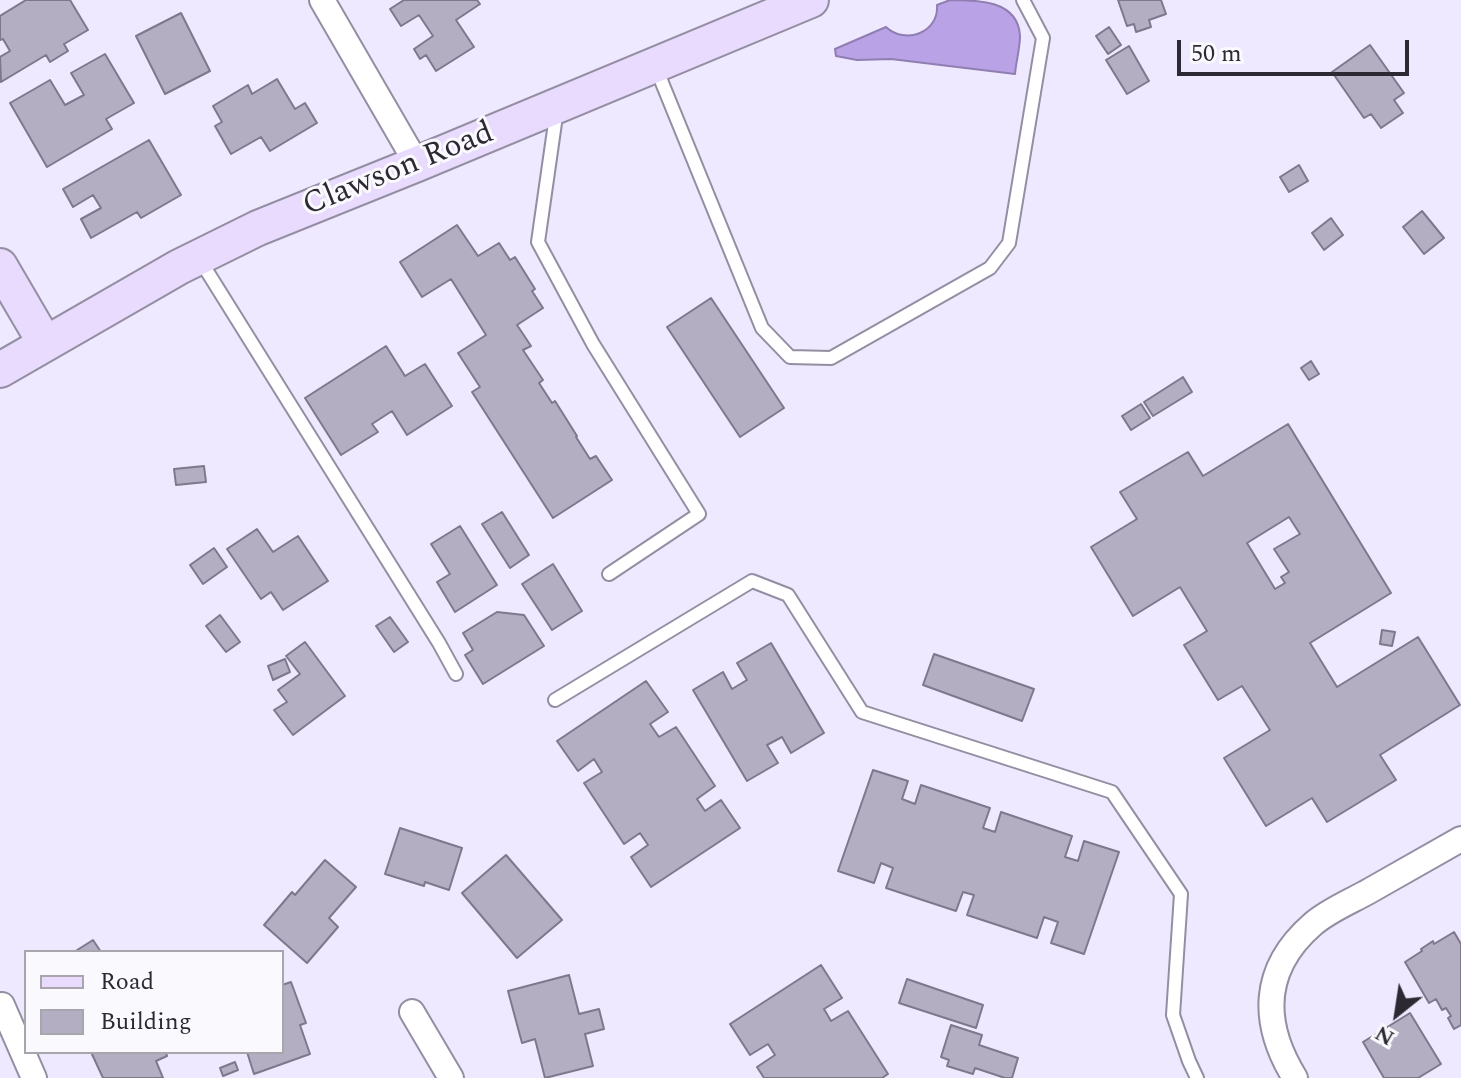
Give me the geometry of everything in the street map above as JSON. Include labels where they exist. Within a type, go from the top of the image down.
[{"type":"street","points":[[322,0],[417,164]]},
{"type":"street","name":"Clawson Road","points":[[0,370],[199,257],[258,228],[811,0]]},
{"type":"street","points":[[0,266],[45,343]]},
{"type":"street","points":[[1295,1078],[1278,1049],[1271,1020],[1272,992],[1279,968],[1292,944],[1315,922],[1461,839]]},
{"type":"street","points":[[2,1005],[34,1078]]},
{"type":"street","points":[[412,1012],[451,1078]]},
{"type":"lane","points":[[655,65],[762,328],[790,357],[831,358],[990,268],[1009,243],[1043,38],[1023,0]]},
{"type":"lane","points":[[558,106],[538,242],[593,344],[699,514],[609,574]]},
{"type":"lane","points":[[199,257],[456,674]]},
{"type":"lane","points":[[555,700],[752,581],[788,595],[862,712],[1112,792],[1181,894],[1173,1015],[1197,1078]]},
{"type":"shaded area","points":[[950,0],[995,4],[1012,15],[1018,24],[1020,36],[1015,74],[891,59],[857,60],[836,56],[835,49],[886,27],[902,35],[919,33],[933,23],[937,5]]},
{"type":"building","points":[[26,0],[70,0],[88,30],[64,44],[68,51],[50,62],[46,55],[1,82],[0,57],[10,51],[3,39],[0,40],[0,16]]},
{"type":"building","points":[[404,0],[477,0],[480,4],[456,20],[474,47],[436,71],[426,55],[420,59],[414,49],[433,36],[419,15],[401,26],[390,9]]},
{"type":"building","points":[[1118,0],[1161,0],[1166,14],[1149,20],[1151,27],[1136,32],[1134,24],[1127,26]]},
{"type":"building","points":[[181,13],[210,71],[165,94],[136,36]]},
{"type":"building","points":[[1109,27],[1121,45],[1108,54],[1096,36]]},
{"type":"building","points":[[1370,45],[1404,93],[1394,100],[1403,113],[1381,128],[1371,114],[1364,118],[1332,72]]},
{"type":"building","points":[[1129,46],[1149,81],[1127,94],[1106,60]]},
{"type":"building","points":[[105,54],[134,103],[106,119],[112,129],[47,167],[10,103],[50,80],[65,105],[84,95],[71,73]]},
{"type":"building","points":[[277,79],[295,109],[305,103],[317,123],[270,151],[261,137],[231,154],[215,126],[222,122],[213,106],[248,85],[252,94]]},
{"type":"building","points":[[149,140],[181,195],[141,218],[137,212],[91,238],[81,219],[101,208],[93,195],[73,207],[63,189]]},
{"type":"building","points":[[1299,165],[1308,181],[1289,192],[1280,177]]},
{"type":"building","points":[[1422,211],[1444,238],[1424,254],[1403,227]]},
{"type":"building","points":[[1331,218],[1343,235],[1324,250],[1312,233]]},
{"type":"building","points":[[457,225],[478,256],[499,243],[510,260],[515,257],[535,289],[532,291],[543,308],[517,325],[531,346],[523,350],[543,380],[539,383],[552,403],[555,401],[590,459],[596,456],[612,480],[553,518],[472,392],[480,387],[458,353],[486,335],[451,279],[422,297],[400,262]]},
{"type":"building","points":[[711,298],[784,408],[740,437],[667,327]]},
{"type":"building","points":[[386,346],[405,376],[425,364],[452,406],[407,435],[392,411],[372,424],[378,432],[341,455],[305,398]]},
{"type":"building","points":[[1311,361],[1319,374],[1309,380],[1301,368]]},
{"type":"building","points":[[1183,377],[1192,392],[1153,416],[1144,402]]},
{"type":"building","points":[[1141,404],[1150,418],[1131,430],[1122,416]]},
{"type":"building","points":[[1288,424],[1391,593],[1310,643],[1337,687],[1418,637],[1460,705],[1380,755],[1396,780],[1327,822],[1312,798],[1266,826],[1224,758],[1270,730],[1242,686],[1218,700],[1184,645],[1207,631],[1180,587],[1133,616],[1091,547],[1137,519],[1120,492],[1188,452],[1203,476]],"holes":[[[1289,517],[1300,534],[1274,549],[1289,572],[1281,577],[1285,583],[1275,589],[1247,543]]]},
{"type":"building","points":[[204,466],[206,482],[176,485],[174,469]]},
{"type":"building","points":[[502,512],[529,555],[510,568],[482,524]]},
{"type":"building","points":[[460,526],[497,585],[455,612],[437,582],[450,574],[431,544]]},
{"type":"building","points":[[257,529],[273,552],[298,536],[328,581],[283,610],[271,592],[261,599],[227,549]]},
{"type":"building","points":[[214,548],[227,567],[203,584],[190,565]]},
{"type":"building","points":[[553,564],[582,611],[552,630],[522,584]]},
{"type":"building","points":[[497,612],[524,615],[544,646],[483,684],[465,655],[473,650],[463,633]]},
{"type":"building","points":[[220,615],[240,642],[226,652],[206,626]]},
{"type":"building","points":[[390,617],[408,642],[394,652],[376,626]]},
{"type":"building","points":[[1382,630],[1395,632],[1392,646],[1380,644]]},
{"type":"building","points":[[305,642],[345,696],[293,735],[274,710],[287,702],[278,690],[300,674],[286,656]]},
{"type":"building","points":[[771,643],[824,733],[791,753],[782,737],[767,745],[778,763],[747,781],[693,690],[723,672],[732,689],[747,680],[737,663]]},
{"type":"building","points":[[934,654],[1034,689],[1022,721],[923,685]]},
{"type":"building","points":[[285,659],[290,672],[273,680],[268,666]]},
{"type":"building","points":[[646,681],[668,712],[650,724],[659,737],[676,727],[715,786],[697,799],[705,811],[721,800],[740,828],[651,887],[631,857],[648,845],[640,833],[624,844],[584,783],[602,772],[594,759],[578,771],[557,741]]},
{"type":"building","points":[[873,770],[908,781],[902,799],[915,804],[921,785],[990,808],[983,828],[995,832],[1001,812],[1072,836],[1065,857],[1078,861],[1084,841],[1119,852],[1084,954],[1051,943],[1058,922],[1044,917],[1037,938],[967,915],[974,895],[963,892],[956,911],[886,888],[893,868],[881,863],[874,883],[838,871]]},
{"type":"building","points":[[400,828],[462,848],[449,890],[385,874]]},
{"type":"building","points":[[506,855],[562,920],[517,958],[462,893]]},
{"type":"building","points":[[325,860],[356,887],[329,918],[338,927],[307,963],[264,925]]},
{"type":"building","points":[[1454,932],[1461,944],[1461,1025],[1454,1029],[1446,1008],[1442,1010],[1436,999],[1429,1003],[1405,962],[1433,941],[1434,944]]},
{"type":"building","points":[[93,940],[100,950],[77,950]]},
{"type":"building","points":[[821,965],[842,998],[824,1009],[831,1021],[848,1011],[888,1074],[882,1078],[764,1078],[757,1067],[775,1055],[768,1044],[750,1055],[730,1024]]},
{"type":"building","points":[[569,975],[579,1014],[599,1009],[604,1029],[585,1034],[593,1066],[545,1078],[535,1039],[522,1043],[508,991]]},
{"type":"building","points":[[907,979],[983,1005],[976,1028],[899,1003]]},
{"type":"building","points":[[291,982],[306,1023],[300,1025],[310,1054],[254,1074],[248,1054],[284,1054],[284,984]]},
{"type":"building","points":[[1410,1013],[1441,1064],[1418,1078],[1384,1078],[1363,1042]]},
{"type":"building","points":[[951,1025],[982,1035],[979,1045],[1018,1058],[1012,1078],[975,1068],[973,1074],[947,1066],[949,1060],[941,1057]]},
{"type":"building","points":[[92,1054],[166,1054],[156,1061],[163,1078],[103,1078]]},
{"type":"building","points":[[235,1062],[238,1070],[223,1076],[220,1068]]}]
